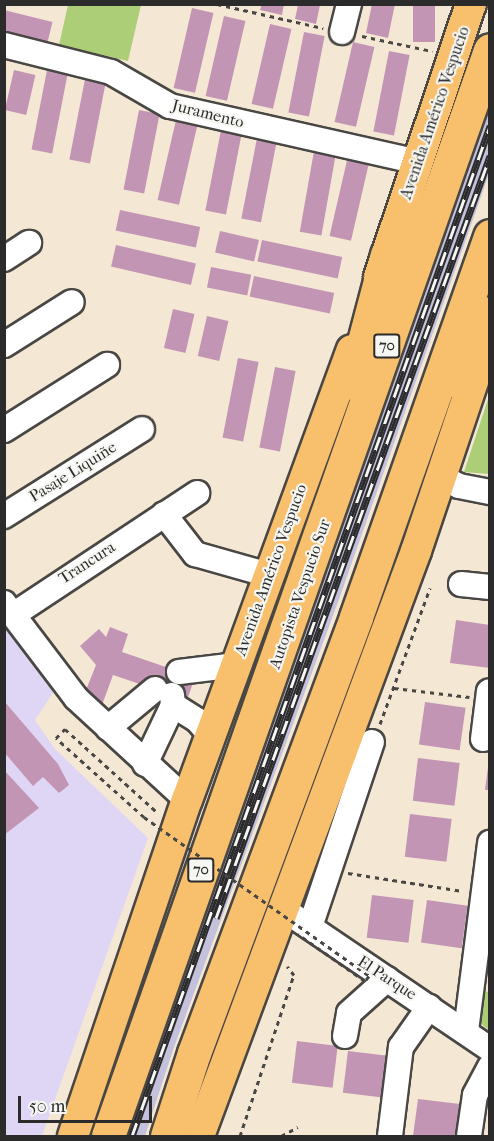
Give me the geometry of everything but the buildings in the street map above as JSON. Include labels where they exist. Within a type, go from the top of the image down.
[{"type":"highway","name":"Autopista Vespucio Sur","points":[[108,1137],[138,1043],[284,641],[489,50]]},
{"type":"highway","points":[[167,1137],[205,1022],[356,617],[489,236]]},
{"type":"highway","points":[[284,641],[387,254]]},
{"type":"highway","points":[[356,617],[489,313]]},
{"type":"main road","name":"Avenida Américo Vespucio","points":[[73,1137],[187,800],[387,254],[471,4]]},
{"type":"main road","points":[[199,1137],[297,923],[489,330]]},
{"type":"street","points":[[342,32],[348,4]]},
{"type":"street","name":"Juramento","points":[[4,45],[111,72],[170,106],[418,162]]},
{"type":"street","points":[[4,259],[28,243]]},
{"type":"street","points":[[4,345],[72,302]]},
{"type":"street","points":[[4,430],[107,365]]},
{"type":"street","name":"Pasaje Liquiñe","points":[[4,516],[142,429]]},
{"type":"street","points":[[442,477],[459,486],[489,492]]},
{"type":"street","name":"Trancura","points":[[9,609],[196,493]]},
{"type":"street","points":[[164,514],[195,554],[269,575]]},
{"type":"street","points":[[461,584],[489,587]]},
{"type":"street","points":[[9,609],[76,698],[145,764],[187,800]]},
{"type":"street","points":[[179,672],[237,664]]},
{"type":"street","points":[[108,728],[166,696]]},
{"type":"street","points":[[166,696],[197,720],[211,736]]},
{"type":"street","points":[[145,764],[166,696]]},
{"type":"street","points":[[483,739],[488,704]]},
{"type":"street","points":[[297,923],[329,870],[372,742]]},
{"type":"street","points":[[466,1031],[489,843]]},
{"type":"street","name":"El Parque","points":[[297,923],[387,979],[489,1048]]},
{"type":"street","points":[[345,1036],[349,1014],[387,979]]},
{"type":"street","points":[[390,1137],[401,1047],[429,1007]]},
{"type":"street","points":[[468,1137],[475,1095],[489,1067]]},
{"type":"path","points":[[372,742],[430,588]]},
{"type":"path","points":[[394,688],[488,704]]},
{"type":"path","points":[[144,802],[65,729],[56,738],[144,817],[369,976],[365,981],[297,923]]},
{"type":"path","points":[[329,870],[483,894]]},
{"type":"path","points":[[240,1137],[294,975],[281,958]]},
{"type":"path","points":[[281,1137],[298,1127]]},
{"type":"shaded area","points":[[489,100],[489,174],[338,602],[173,1050],[145,1136],[120,1136]]},
{"type":"shaded area","points":[[4,618],[55,690],[35,720],[55,749],[148,838],[42,1136],[5,1136]]},
{"type":"green space","points":[[68,5],[141,5],[128,61],[59,45]]},
{"type":"green space","points":[[489,396],[489,474],[464,472]]},
{"type":"green space","points":[[481,991],[489,992],[489,1030],[477,1021]]},
{"type":"railway","points":[[132,1136],[490,126]]},
{"type":"railway","points":[[216,918],[490,156]]}]
